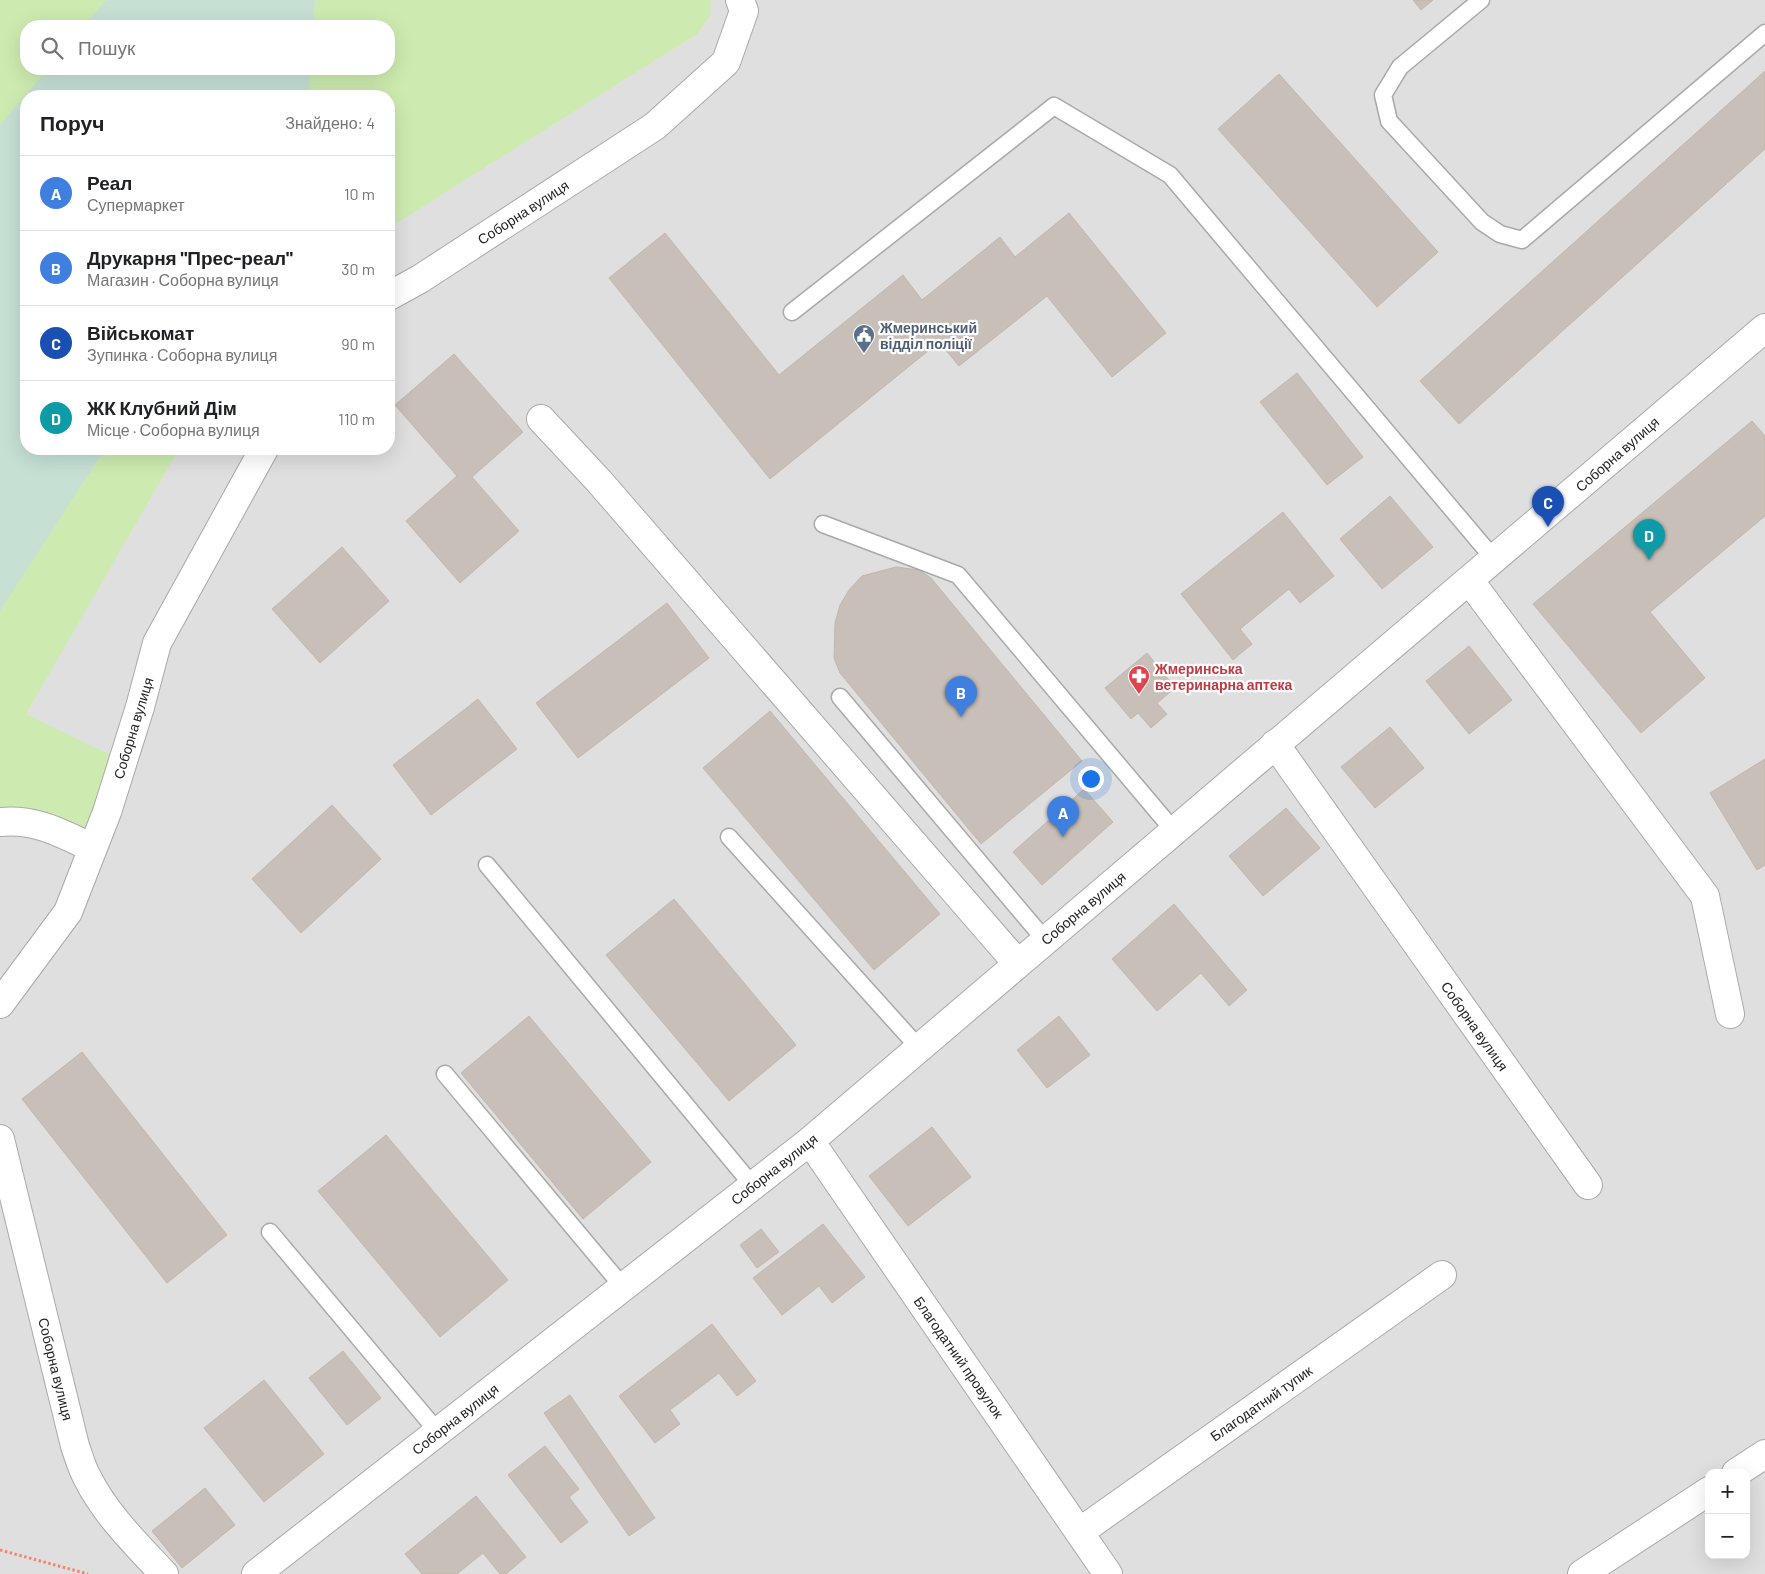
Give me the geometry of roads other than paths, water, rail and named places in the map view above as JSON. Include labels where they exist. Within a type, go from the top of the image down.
[{"type":"street","name":"Соборна вулиця","points":[[395,293],[420,279],[655,126],[726,62],[744,11],[740,0]]},
{"type":"street","name":"Соборна вулиця","points":[[256,1574],[810,1141],[1765,328]]},
{"type":"street","points":[[541,419],[598,480],[1018,964]]},
{"type":"street","name":"Соборна вулиця","points":[[0,1004],[68,912],[107,812],[140,707],[157,643],[261,455]]},
{"type":"street","points":[[1469,580],[1705,896],[1730,1014]]},
{"type":"street","name":"Соборна вулиця","points":[[1275,744],[1588,1185]]},
{"type":"street","points":[[0,822],[29,822],[44,826],[93,848]]},
{"type":"street","name":"Соборна вулиця","points":[[0,1139],[75,1446],[88,1480],[103,1502],[119,1525],[164,1574]]},
{"type":"street","name":"Благодатний провулок","points":[[810,1141],[1081,1531],[1108,1574]]},
{"type":"street","name":"Благодатний тупик","points":[[1081,1531],[1442,1275]]},
{"type":"street","points":[[1742,1469],[1765,1454]]},
{"type":"street","points":[[1582,1574],[1705,1494]]},
{"type":"lane","points":[[1481,0],[1400,67],[1383,95],[1389,121],[1482,222],[1500,234],[1522,240],[1765,33]]},
{"type":"lane","points":[[792,312],[1054,106],[1170,175],[1494,559]]},
{"type":"lane","points":[[822,524],[958,575],[1174,831]]},
{"type":"lane","points":[[840,697],[1045,940]]},
{"type":"lane","points":[[729,837],[919,1048]]},
{"type":"lane","points":[[488,865],[753,1186]]},
{"type":"lane","points":[[444,1074],[623,1287]]},
{"type":"lane","points":[[270,1232],[438,1432]]},
{"type":"place","name":"Жмеринський відділ поліції","points":[[864,354]]},
{"type":"place","name":"Військомат","points":[[1548,527]]},
{"type":"place","name":"ЖК Клубний Дім","points":[[1649,560]]},
{"type":"place","name":"Жмеринська ветеринарна аптека","points":[[1139,695]]},
{"type":"place","name":"Друкарня \"Прес-реал\"","points":[[961,717]]},
{"type":"place","name":"Реал","points":[[1063,837]]}]
